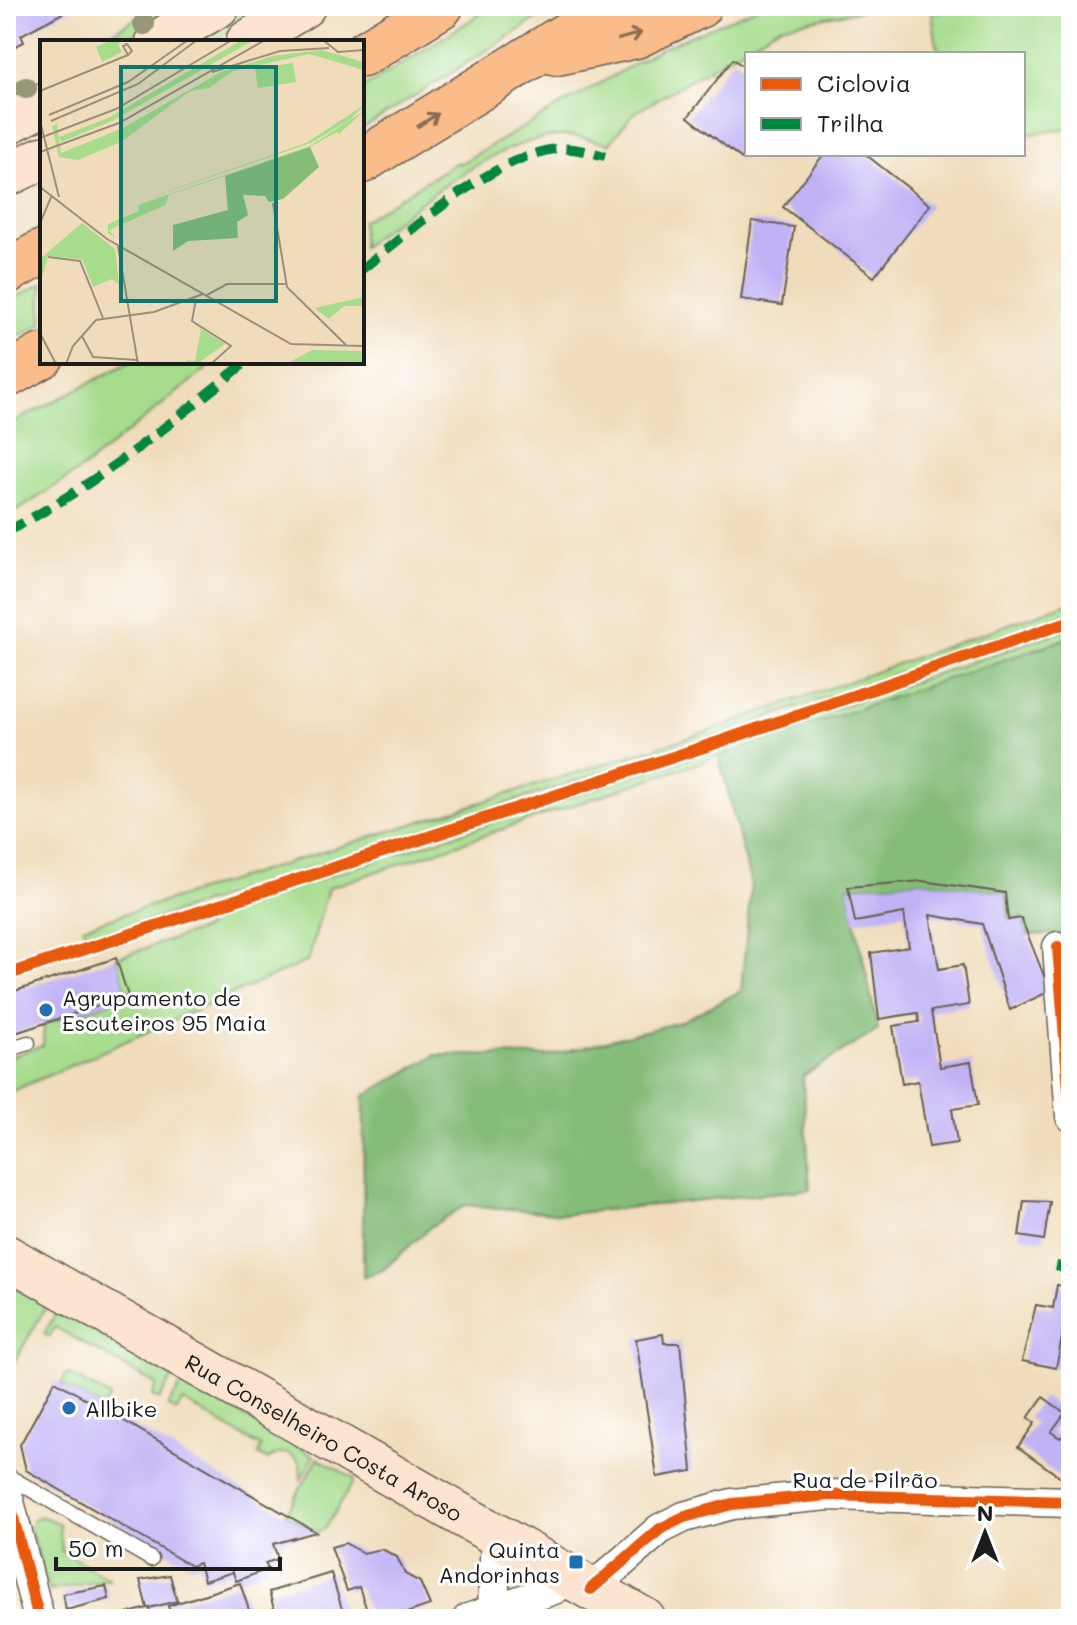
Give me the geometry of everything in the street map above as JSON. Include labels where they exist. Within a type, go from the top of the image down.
[{"type":"highway","points":[[364,51],[412,6]]},
{"type":"highway","points":[[364,52],[441,6]]},
{"type":"highway","points":[[364,160],[613,6]]},
{"type":"highway","points":[[527,59],[636,36],[699,6]]},
{"type":"highway","points":[[6,272],[40,253]]},
{"type":"highway","points":[[6,376],[40,357]]},
{"type":"main road","points":[[160,40],[218,6]]},
{"type":"main road","points":[[250,40],[304,6]]},
{"type":"main road","points":[[6,124],[40,106]]},
{"type":"main road","points":[[6,176],[40,159]]},
{"type":"main road","name":"Rua Conselheiro Costa Aroso","points":[[6,1256],[644,1619]]},
{"type":"street","points":[[1058,947],[1071,1116]]},
{"type":"street","points":[[6,1490],[39,1619]]},
{"type":"street","name":"Rua de Pilrão","points":[[499,1613],[554,1589],[582,1583],[660,1529],[684,1517],[732,1504],[829,1495],[1071,1502]]},
{"type":"street","points":[[496,1535],[499,1613]]},
{"type":"lane","points":[[6,1050],[28,1043]]},
{"type":"lane","points":[[6,1475],[151,1559]]},
{"type":"green space","points":[[159,6],[183,6],[123,40],[98,40]]},
{"type":"green space","points":[[253,6],[270,6],[215,40],[196,40]]},
{"type":"green space","points":[[493,6],[557,6],[364,128],[364,88]]},
{"type":"green space","points":[[761,6],[883,6],[780,26],[633,114],[609,144],[560,136],[508,149],[455,178],[364,245],[364,220],[457,162],[459,164],[662,48]]},
{"type":"green space","points":[[975,6],[1071,6],[1071,128],[1025,135],[1025,52],[938,52],[932,13]]},
{"type":"green space","points":[[40,284],[40,325],[6,343],[6,303]]},
{"type":"green space","points":[[126,364],[213,364],[83,468],[6,518],[6,426]]},
{"type":"green space","points":[[1071,602],[1071,614],[714,736],[88,941],[83,927],[709,731]]},
{"type":"green space","points":[[1071,628],[1071,637],[328,888],[308,961],[6,1094],[6,1058],[43,1045],[44,1024],[128,996],[116,958],[207,928],[203,917],[717,749]]},
{"type":"green space","points":[[1071,637],[1071,934],[1028,935],[1021,918],[1008,920],[1005,893],[922,881],[848,887],[878,1030],[803,1076],[810,1189],[567,1214],[466,1205],[430,1227],[383,1270],[363,1277],[364,1096],[436,1055],[547,1056],[680,1022],[741,991],[751,885],[719,756]]},
{"type":"green space","points":[[6,1283],[47,1305],[6,1376]]},
{"type":"green space","points":[[57,1311],[173,1376],[159,1400],[152,1396],[157,1385],[55,1327],[49,1337],[44,1334]]},
{"type":"green space","points":[[67,1373],[110,1397],[103,1409],[61,1384]]},
{"type":"green space","points":[[183,1382],[314,1456],[301,1479],[300,1464],[293,1456],[281,1453],[268,1460],[258,1454],[261,1447],[183,1401],[176,1411],[168,1406]]},
{"type":"green space","points":[[318,1458],[355,1479],[325,1529],[316,1532],[286,1514]]},
{"type":"green space","points":[[41,1516],[59,1524],[62,1551],[109,1579],[49,1591],[30,1528],[33,1520]]},
{"type":"building","points":[[6,6],[76,6],[21,35],[24,42],[6,51],[6,20],[11,17]]},
{"type":"building","points":[[733,59],[745,68],[745,155],[742,159],[688,117]]},
{"type":"building","points":[[822,156],[868,156],[930,205],[874,277],[783,207]]},
{"type":"building","points":[[752,221],[794,227],[782,305],[741,299]]},
{"type":"building","points":[[922,881],[1005,893],[1008,920],[1021,918],[1050,991],[1010,1010],[982,924],[930,915],[939,969],[963,965],[969,1005],[931,1011],[940,1067],[971,1062],[978,1105],[952,1109],[957,1143],[929,1147],[918,1081],[902,1084],[893,1026],[919,1022],[918,1013],[879,1019],[871,953],[909,947],[904,913],[855,922],[848,887]]},
{"type":"building","name":"Agrupamento de Escuteiros 95 Maia","points":[[116,958],[128,996],[6,1036],[6,994]]},
{"type":"building","points":[[1024,1201],[1050,1202],[1044,1240],[1019,1236]]},
{"type":"building","points":[[1057,1285],[1071,1287],[1071,1329],[1064,1327],[1056,1368],[1022,1361],[1036,1305],[1053,1308]]},
{"type":"building","points":[[663,1334],[664,1343],[680,1343],[692,1471],[657,1477],[636,1339]]},
{"type":"building","points":[[55,1381],[316,1532],[273,1544],[278,1559],[265,1563],[268,1569],[236,1581],[233,1572],[204,1581],[199,1563],[191,1566],[26,1470],[20,1445]]},
{"type":"building","points":[[1043,1397],[1065,1413],[1051,1432],[1060,1438],[1071,1429],[1071,1468],[1063,1479],[1018,1447],[1035,1423],[1028,1418]]},
{"type":"building","points":[[345,1543],[363,1553],[382,1549],[397,1557],[405,1574],[420,1582],[430,1605],[389,1619],[370,1619],[359,1587],[347,1591],[331,1547]]},
{"type":"building","points":[[331,1573],[345,1619],[277,1619],[269,1592]]},
{"type":"building","points":[[170,1575],[177,1601],[149,1608],[152,1619],[108,1619],[147,1608],[140,1580]]},
{"type":"building","points":[[240,1583],[252,1619],[172,1619],[168,1606]]},
{"type":"building","points":[[106,1586],[109,1599],[66,1610],[63,1594]]},
{"type":"marked path","points":[[364,267],[454,197],[506,165],[556,149],[575,149],[605,156]]},
{"type":"marked path","points":[[6,532],[101,475],[244,364]]},
{"type":"marked path","points":[[1056,1266],[1071,1269]]},
{"type":"cycle path","points":[[6,975],[716,743],[1071,621]]},
{"type":"cycle path","points":[[1058,947],[1071,1116]]},
{"type":"cycle path","points":[[6,1490],[39,1619]]},
{"type":"cycle path","points":[[591,1589],[660,1529],[684,1517],[732,1504],[829,1495],[1071,1502]]},
{"type":"place","name":"Agrupamento de Escuteiros 95 Maia","points":[[46,1010]]},
{"type":"place","name":"Allbike","points":[[69,1408]]},
{"type":"place","name":"Quinta Andorinhas","points":[[576,1562]]}]
